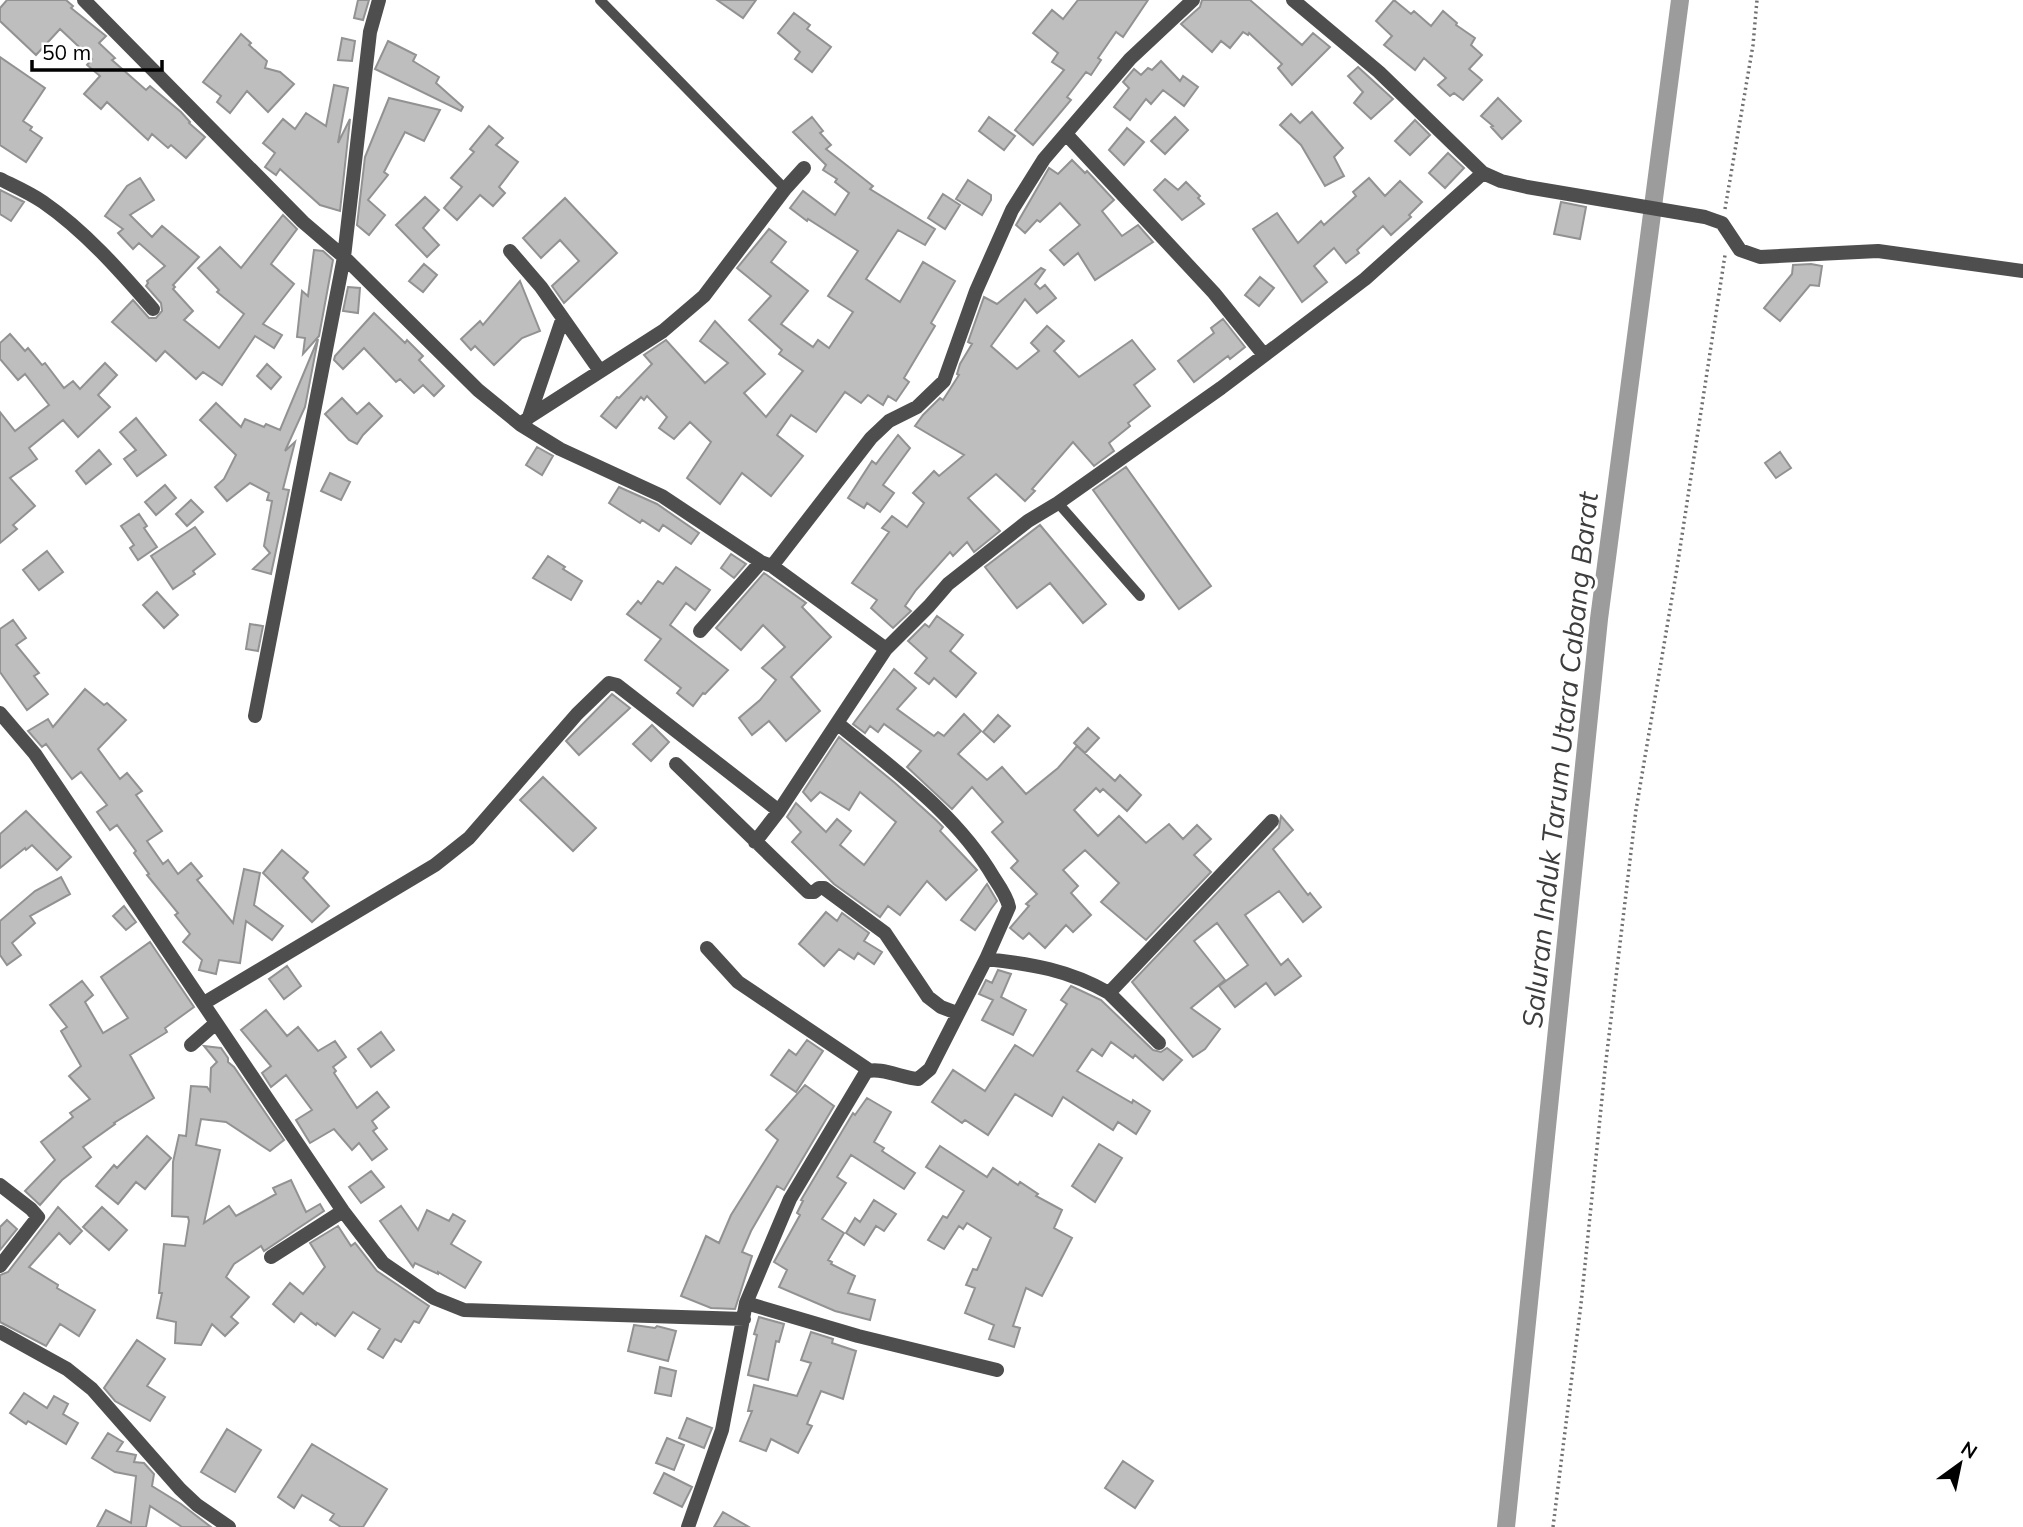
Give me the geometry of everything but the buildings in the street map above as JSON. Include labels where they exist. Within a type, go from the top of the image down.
[{"type":"street","points":[[84,0],[303,222],[344,257],[478,390],[525,421],[560,449],[662,496],[767,564],[886,649]]},
{"type":"street","points":[[255,716],[344,257],[370,32],[379,0]]},
{"type":"street","points":[[700,631],[767,564],[871,438],[889,421],[917,407],[944,381],[976,290],[1012,210],[1044,159],[1130,59],[1193,0]]},
{"type":"street","points":[[1293,0],[1379,72],[1483,173],[1501,181],[1706,217],[1725,229],[1740,250],[1760,257],[1878,251],[2023,271]]},
{"type":"street","points":[[1066,134],[1214,293],[1264,355]]},
{"type":"street","points":[[525,421],[663,331],[704,296],[804,168]]},
{"type":"street","points":[[755,842],[779,811],[886,649],[948,584],[1028,521],[1058,503],[1365,279],[1483,173]]},
{"type":"street","points":[[0,179],[42,202],[77,229],[120,271],[153,309]]},
{"type":"street","points":[[510,251],[541,288],[600,371]]},
{"type":"street","points":[[525,421],[562,320]]},
{"type":"street","points":[[204,1003],[435,865],[469,838],[577,714],[609,683],[617,685],[779,811]]},
{"type":"street","points":[[0,713],[34,754],[343,1211],[383,1263],[423,1291],[457,1308],[744,1319]]},
{"type":"street","points":[[688,1527],[722,1430],[746,1303],[790,1199],[869,1070],[877,1069],[918,1079],[934,1064],[1009,907],[985,863],[927,797],[837,723]]},
{"type":"street","points":[[676,764],[808,892],[814,892],[819,887],[824,888],[886,933],[928,997],[941,1007],[957,1013]]},
{"type":"street","points":[[1108,993],[1272,821]]},
{"type":"street","points":[[707,948],[738,982],[869,1070]]},
{"type":"street","points":[[986,959],[1030,964],[1085,979],[1108,993],[1159,1043]]},
{"type":"street","points":[[191,1045],[216,1023]]},
{"type":"street","points":[[0,1185],[38,1217],[0,1266]]},
{"type":"street","points":[[271,1257],[343,1211]]},
{"type":"street","points":[[746,1303],[858,1336],[997,1370]]},
{"type":"street","points":[[0,1332],[67,1369],[92,1389],[180,1489],[197,1505],[229,1527]]},
{"type":"lane","points":[[600,0],[785,189]]},
{"type":"lane","points":[[1058,503],[1140,596]]},
{"type":"path","points":[[1553,1527],[1581,1304],[1605,1069],[1636,810],[1677,568],[1753,45],[1757,0]]},
{"type":"waterway","name":"Saluran Induk Tarum Utara Cabang Barat","points":[[1506,1527],[1599,619],[1680,0]]}]
